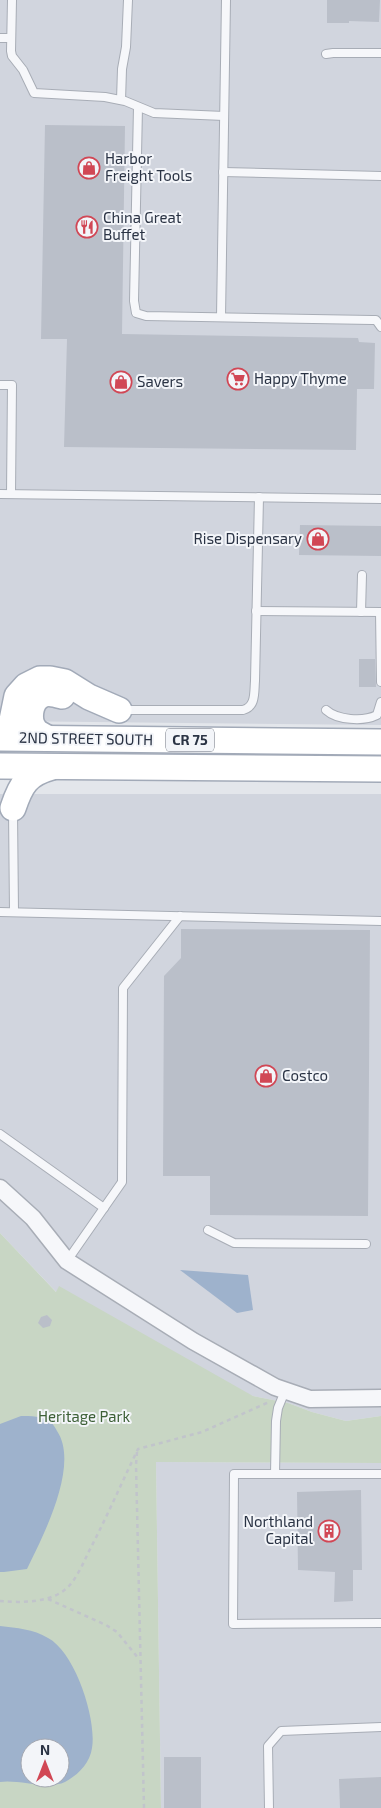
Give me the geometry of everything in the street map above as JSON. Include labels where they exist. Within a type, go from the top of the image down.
[{"type":"main road","points":[[0,738],[10,730],[17,696],[26,686],[40,680],[50,679],[65,682],[89,697],[119,710]]},
{"type":"main road","points":[[47,738],[36,731],[32,723],[32,707],[41,695],[52,694],[65,697],[82,706],[119,710]]},
{"type":"main road","name":"2ND STREET SOUTH","points":[[0,738],[381,742]]},
{"type":"main road","name":"2ND STREET SOUTH","points":[[0,766],[381,769]]},
{"type":"main road","points":[[13,808],[18,793],[25,782],[32,775],[52,766]]},
{"type":"main road","points":[[0,786],[13,808]]},
{"type":"street","points":[[0,1188],[33,1218],[67,1261],[193,1341],[275,1387],[310,1399],[381,1398]]},
{"type":"lane","points":[[12,0],[12,56],[23,70],[34,93],[96,96],[121,100],[154,113],[224,116]]},
{"type":"lane","points":[[121,100],[128,0]]},
{"type":"lane","points":[[221,317],[226,0]]},
{"type":"lane","points":[[0,38],[11,38]]},
{"type":"lane","points":[[326,54],[333,52],[381,54]]},
{"type":"lane","points":[[138,107],[134,302],[136,312],[146,316],[376,320],[381,327]]},
{"type":"lane","points":[[223,172],[381,176]]},
{"type":"lane","points":[[0,385],[12,385],[11,494]]},
{"type":"lane","points":[[0,494],[381,499]]},
{"type":"lane","points":[[119,710],[243,710],[249,709],[252,705],[255,681],[259,497]]},
{"type":"lane","points":[[361,612],[362,575]]},
{"type":"lane","points":[[256,611],[381,612],[381,682]]},
{"type":"lane","points":[[326,710],[336,717],[370,718],[376,715],[381,702]]},
{"type":"lane","points":[[13,808],[14,912]]},
{"type":"lane","points":[[0,912],[381,922]]},
{"type":"lane","points":[[67,1261],[122,1182],[123,988],[180,916]]},
{"type":"lane","points":[[0,1134],[104,1208]]},
{"type":"lane","points":[[208,1230],[234,1243],[366,1244]]},
{"type":"lane","points":[[275,1474],[276,1421],[284,1391]]},
{"type":"lane","points":[[381,1474],[234,1474],[234,1624],[381,1623]]},
{"type":"lane","points":[[269,1808],[268,1746],[281,1731],[381,1727]]},
{"type":"path","points":[[138,1449],[202,1432],[270,1402]]},
{"type":"path","points":[[0,1601],[33,1601],[51,1598],[68,1587],[78,1572],[111,1508],[138,1449]]},
{"type":"path","points":[[138,1449],[136,1465],[144,1808]]},
{"type":"path","points":[[47,1598],[117,1632],[140,1660]]},
{"type":"shaded area","points":[[0,0],[381,0],[381,725],[0,721]]},
{"type":"shaded area","points":[[0,794],[381,794],[381,1416],[346,1421],[288,1403],[208,1387],[84,1321],[0,1233]]},
{"type":"shaded area","points":[[156,1462],[381,1463],[381,1808],[161,1808]]},
{"type":"green space","name":"Heritage Park","points":[[0,1233],[56,1292],[59,1286],[253,1396],[288,1403],[346,1421],[381,1416],[381,1463],[156,1462],[161,1808],[0,1808]]},
{"type":"water","points":[[180,1270],[248,1275],[253,1310],[237,1313]]},
{"type":"water","points":[[21,1416],[44,1419],[51,1422],[54,1426],[63,1445],[62,1481],[50,1520],[27,1569],[0,1572],[0,1424]]},
{"type":"water","points":[[0,1626],[25,1629],[37,1633],[48,1638],[58,1646],[67,1657],[82,1687],[93,1736],[89,1759],[79,1772],[70,1779],[70,1738],[20,1738],[20,1783],[0,1782]]},
{"type":"building","points":[[327,0],[380,0],[379,22],[349,21],[349,23],[327,23]]},
{"type":"building","points":[[45,125],[125,126],[122,334],[358,338],[359,342],[375,343],[374,389],[357,389],[356,450],[64,447],[67,339],[41,339]]},
{"type":"building","points":[[300,525],[381,526],[381,556],[299,555]]},
{"type":"building","points":[[359,659],[375,659],[376,687],[359,687]]},
{"type":"building","name":"Costco","points":[[181,929],[370,930],[368,1216],[210,1215],[210,1176],[163,1176],[164,976],[181,958]]},
{"type":"building","points":[[47,1315],[52,1320],[50,1326],[43,1328],[38,1323],[41,1317]]},
{"type":"building","name":"Northland Capital","points":[[361,1490],[362,1570],[353,1570],[353,1601],[334,1602],[335,1572],[298,1570],[297,1492]]},
{"type":"building","points":[[164,1757],[201,1757],[201,1808],[164,1808]]},
{"type":"building","points":[[381,1777],[381,1808],[340,1808],[339,1779]]},
{"type":"place","name":"Harbor Freight Tools","points":[[89,168]]},
{"type":"place","name":"China Great Buffet","points":[[87,227]]},
{"type":"place","name":"Happy Thyme","points":[[238,379]]},
{"type":"place","name":"Savers","points":[[121,382]]},
{"type":"place","name":"Rise Dispensary","points":[[318,539]]},
{"type":"place","name":"Costco","points":[[266,1076]]},
{"type":"place","name":"Northland Capital","points":[[329,1531]]}]
